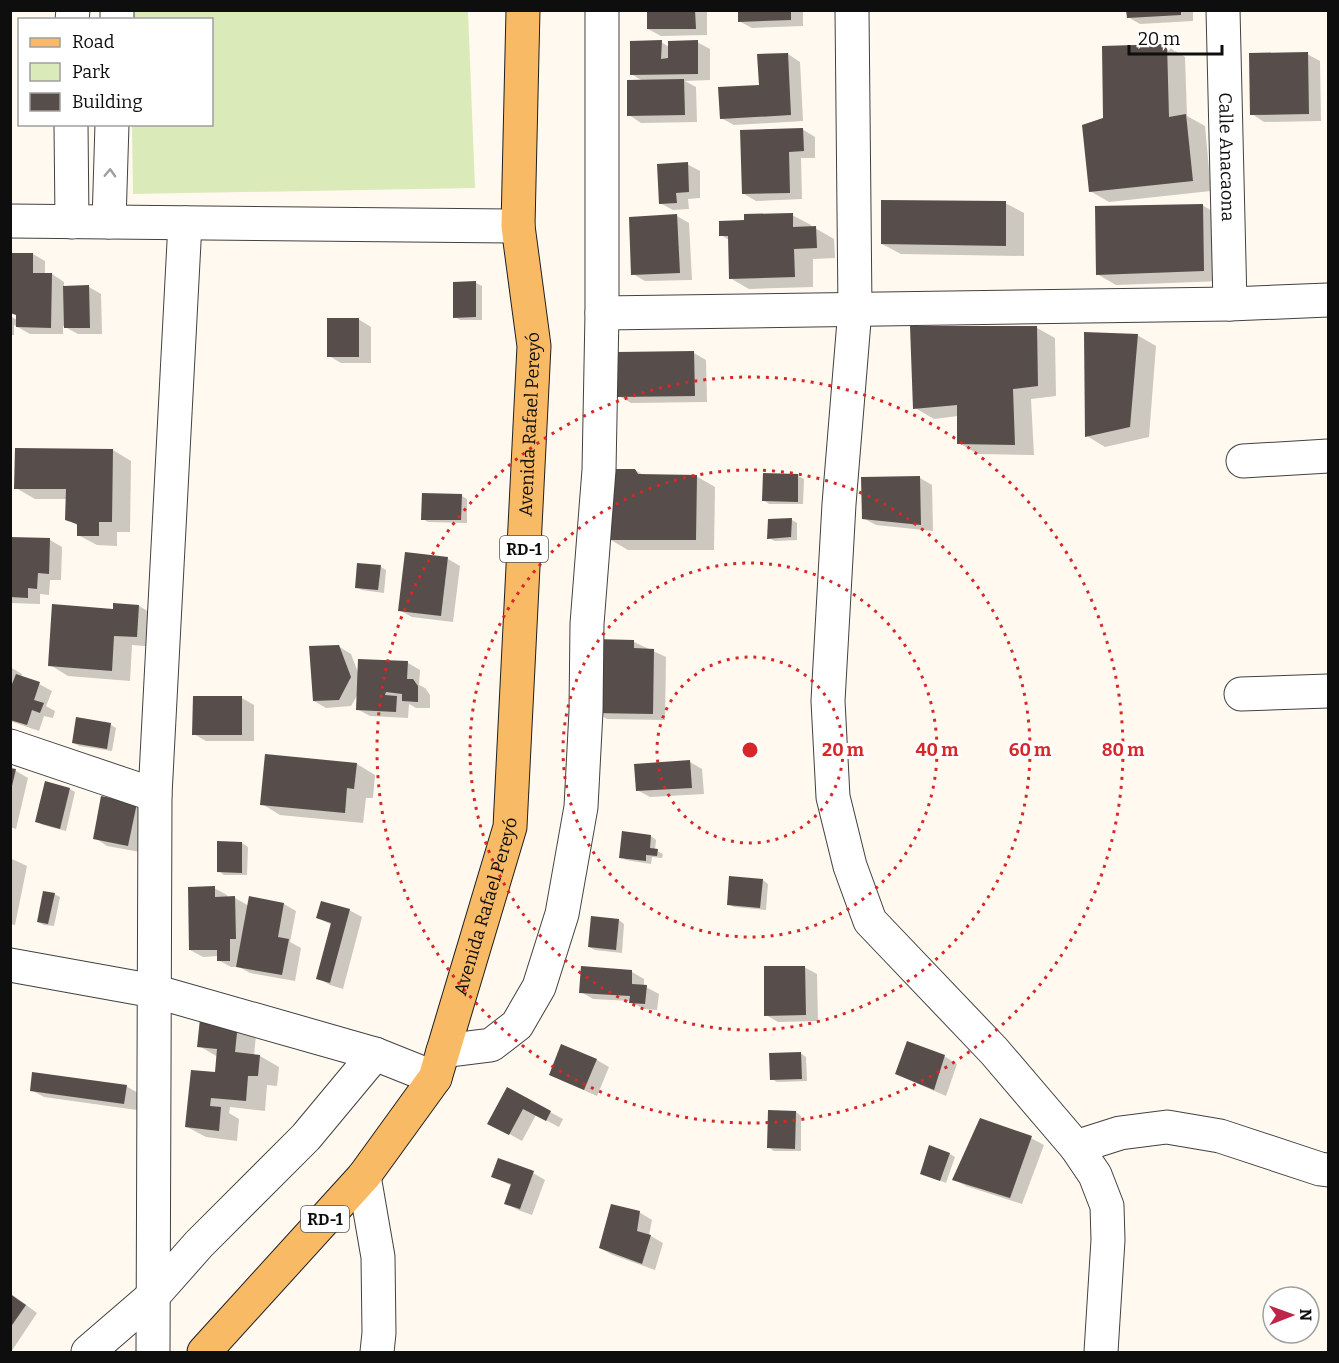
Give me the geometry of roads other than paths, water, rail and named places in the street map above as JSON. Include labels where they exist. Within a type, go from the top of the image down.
[{"type":"main road","name":"Avenida Rafael Pereyó","points":[[439,1064],[510,827],[534,346],[518,226],[523,10]]},
{"type":"main road","name":"RD-1","points":[[204,1353],[364,1176],[439,1064]]},
{"type":"street","points":[[10,965],[154,991],[375,1054],[439,1064],[491,1045],[517,1025],[539,987],[562,914],[580,807],[586,711],[587,624],[599,470],[602,313],[602,10]]},
{"type":"street","points":[[852,10],[855,309],[839,504],[828,701],[833,796],[850,866],[870,921],[994,1051],[1076,1147],[1095,1175],[1107,1206],[1108,1240],[1101,1353]]},
{"type":"street","name":"Calle Anacaona","points":[[1223,10],[1230,304]]},
{"type":"street","points":[[71,126],[72,222]]},
{"type":"street","points":[[108,222],[112,126]]},
{"type":"street","points":[[10,221],[518,226]]},
{"type":"street","points":[[153,1353],[155,795],[185,223]]},
{"type":"street","points":[[602,313],[1230,304],[1329,300]]},
{"type":"street","points":[[1243,461],[1329,456]]},
{"type":"street","points":[[1241,694],[1329,691]]},
{"type":"street","points":[[10,746],[155,795]]},
{"type":"street","points":[[88,1353],[153,1296],[199,1244],[306,1137],[375,1054]]},
{"type":"street","points":[[1076,1147],[1120,1133],[1167,1127],[1220,1136],[1329,1170]]},
{"type":"street","points":[[364,1176],[378,1257],[377,1353]]}]
